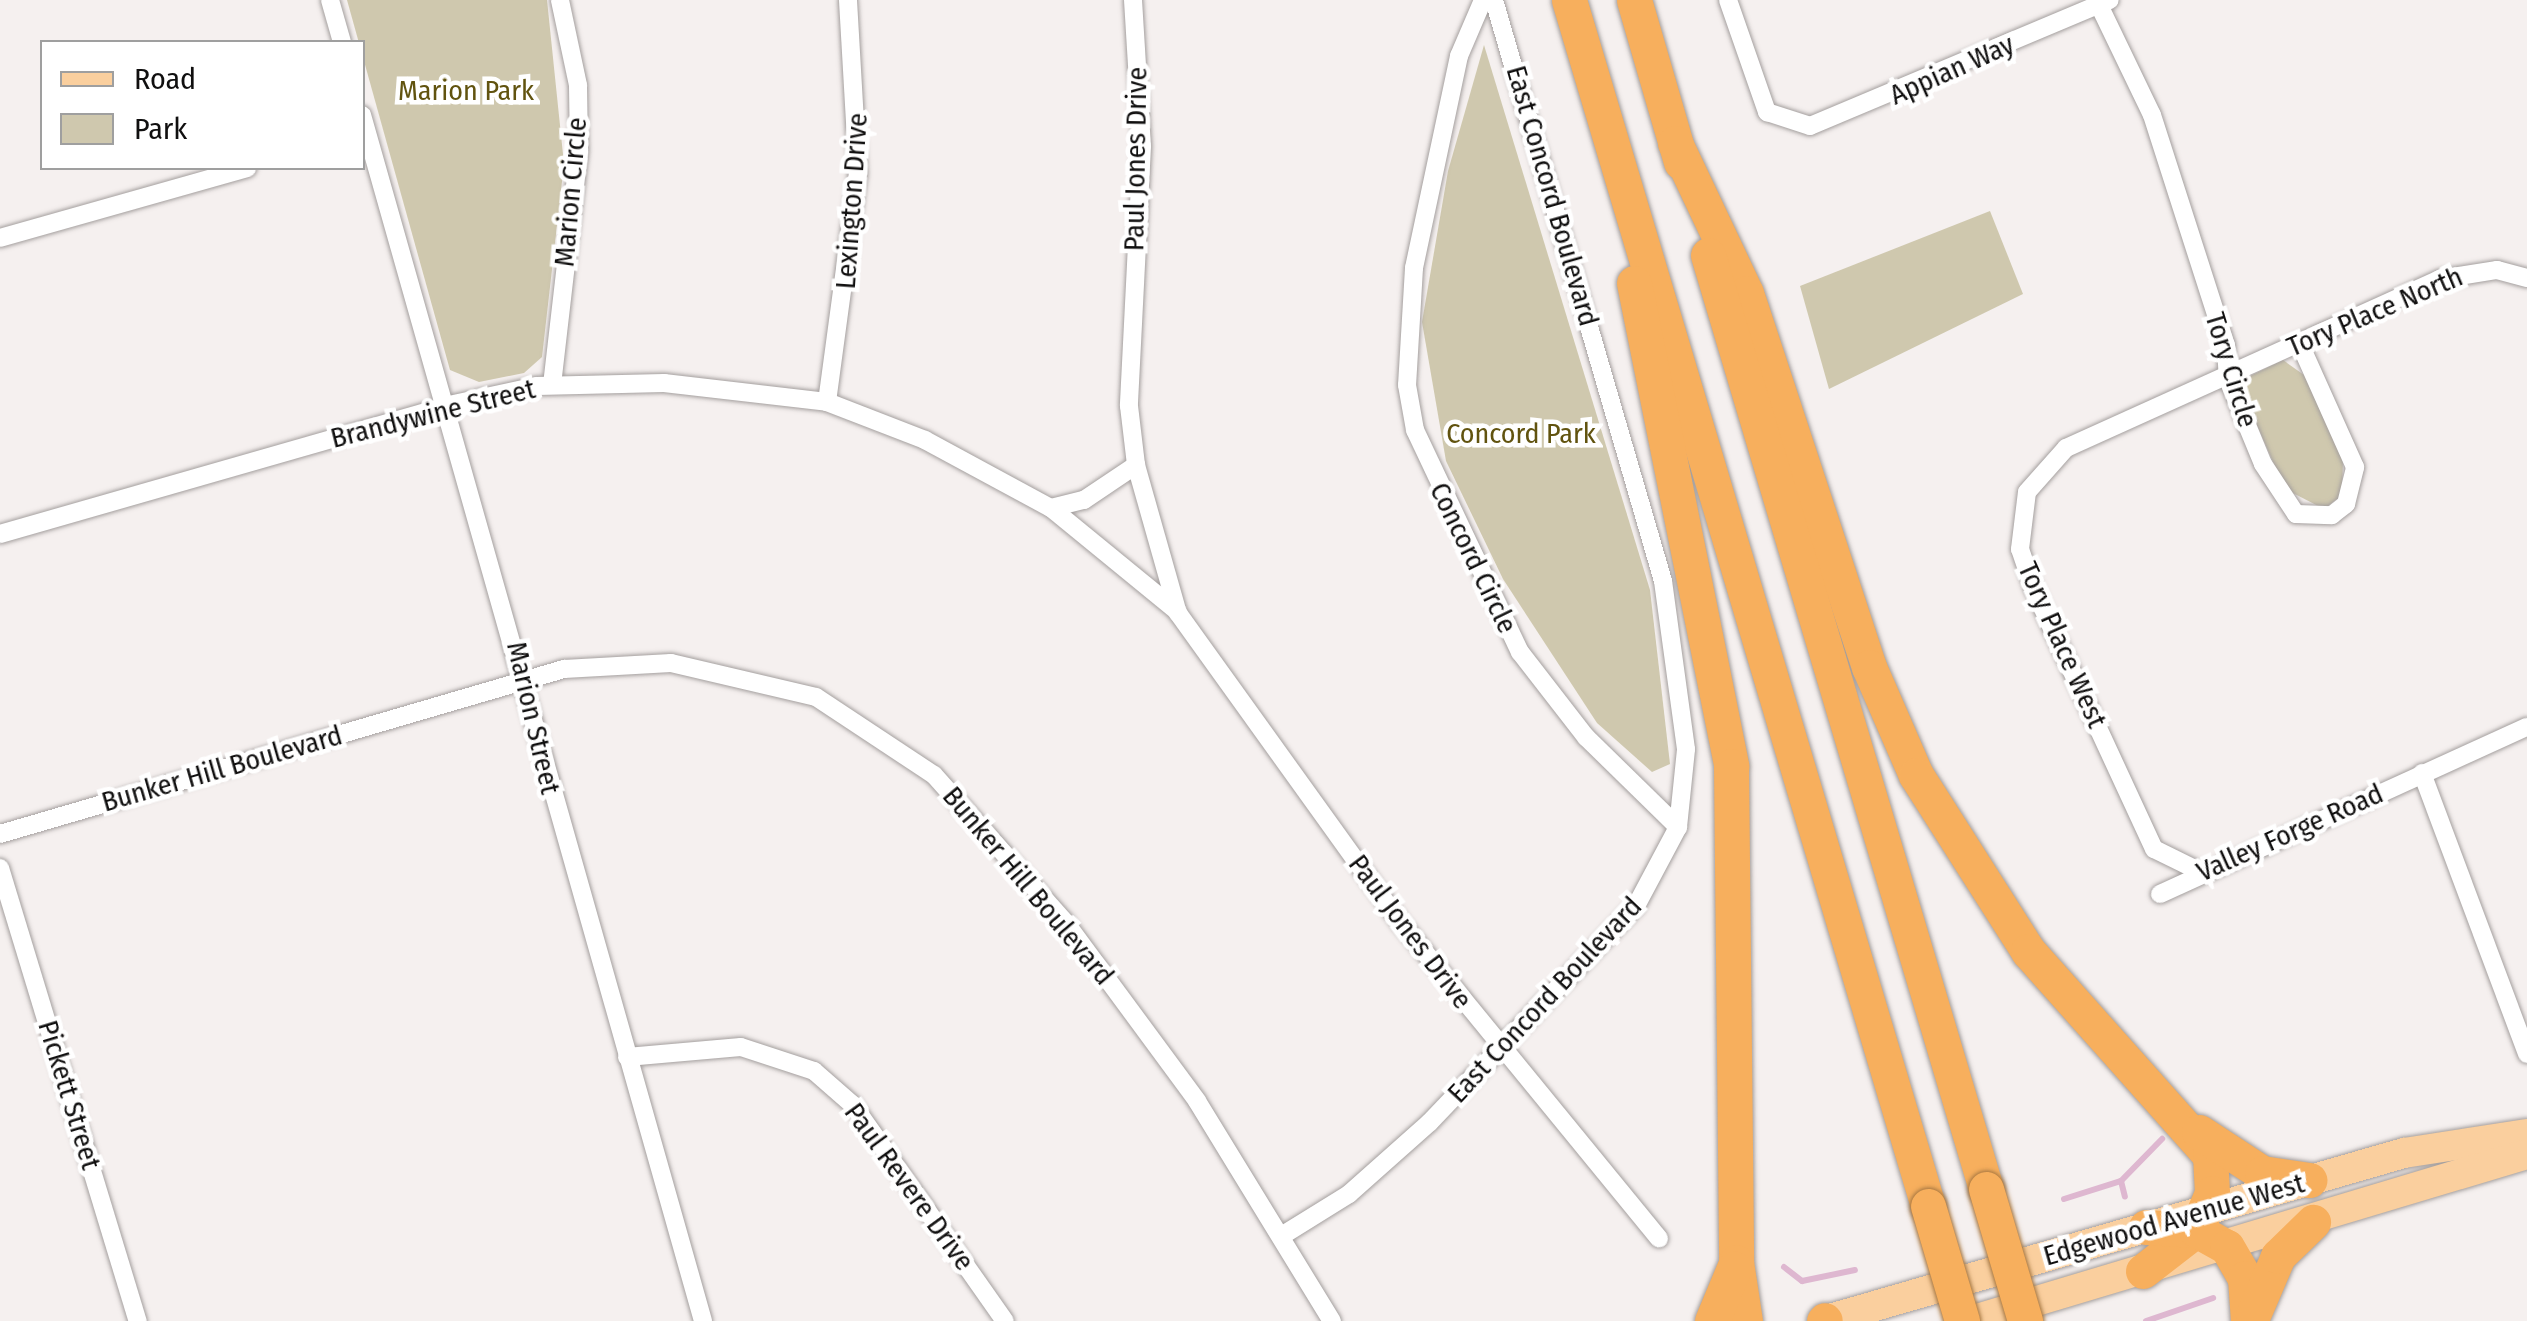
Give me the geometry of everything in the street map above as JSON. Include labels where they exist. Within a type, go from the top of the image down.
[{"type":"highway","points":[[1569,0],[1962,1321]]},
{"type":"highway","points":[[1634,0],[2025,1321]]},
{"type":"highway","points":[[1675,142],[1746,293],[1869,667],[1916,774],[2028,951],[2198,1131],[2262,1173],[2309,1180]]},
{"type":"highway","points":[[1618,160],[1652,382],[1731,766],[1736,1262],[1745,1321]]},
{"type":"highway","points":[[2143,1271],[2201,1220],[2213,1174],[2198,1131]]},
{"type":"highway","points":[[2146,1228],[2201,1220]]},
{"type":"highway","points":[[2201,1220],[2227,1247],[2245,1278],[2250,1321]]},
{"type":"highway","points":[[2250,1321],[2278,1256],[2313,1222]]},
{"type":"highway","points":[[1712,1321],[1736,1262]]},
{"type":"main road","name":"Edgewood Avenue West","points":[[2201,1220],[2309,1180],[2456,1142],[2527,1134]]},
{"type":"main road","name":"Edgewood Avenue West","points":[[1970,1321],[2313,1222],[2527,1154]]},
{"type":"main road","name":"Edgewood Avenue West","points":[[1824,1321],[2146,1228]]},
{"type":"street","points":[[330,0],[341,40]]},
{"type":"street","name":"Marion Circle","points":[[552,385],[579,150],[578,86],[560,0]]},
{"type":"street","name":"Lexington Drive","points":[[827,402],[858,174],[848,0]]},
{"type":"street","name":"Paul Jones Drive","points":[[1133,0],[1142,146],[1128,346],[1136,465],[1178,612]]},
{"type":"street","name":"Concord Circle","points":[[1483,0],[1458,56],[1414,268],[1407,385],[1415,430],[1520,652],[1586,737],[1678,828]]},
{"type":"street","name":"East Concord Boulevard","points":[[1283,1235],[1393,1158],[1636,906],[1678,828],[1686,750],[1663,581],[1494,0]]},
{"type":"street","name":"Appian Way","points":[[1728,0],[1757,95],[1790,126],[1842,118],[2105,2]]},
{"type":"street","name":"Tory Circle","points":[[2105,2],[2152,115],[2226,345],[2228,378],[2280,497],[2296,514],[2332,516],[2346,504],[2355,468],[2299,342]]},
{"type":"street","name":"Marion Street","points":[[365,130],[449,406],[626,1057],[703,1321]]},
{"type":"street","points":[[0,238],[240,170]]},
{"type":"street","name":"Tory Place North","points":[[2228,378],[2299,342],[2467,271],[2527,278]]},
{"type":"street","name":"Tory Place West","points":[[2201,872],[2154,849],[2033,586],[2018,517],[2041,468],[2066,448],[2228,378]]},
{"type":"street","name":"Brandywine Street","points":[[0,534],[449,406],[552,385],[664,383],[827,402],[875,420]]},
{"type":"street","name":"Paul Jones Drive","points":[[875,420],[1050,508],[1178,612],[1498,1046],[1659,1238]]},
{"type":"street","points":[[1050,508],[1084,500],[1136,465]]},
{"type":"street","name":"Bunker Hill Boulevard","points":[[0,834],[523,681],[624,662],[718,669],[816,697],[895,746],[968,806],[1066,923],[1283,1235],[1332,1321]]},
{"type":"street","name":"Valley Forge Road","points":[[2160,894],[2201,872],[2527,727]]},
{"type":"street","points":[[2422,773],[2527,1054]]},
{"type":"street","name":"Pickett Street","points":[[0,868],[138,1321]]},
{"type":"street","name":"Paul Revere Drive","points":[[626,1057],[741,1047],[814,1070],[894,1160],[1005,1321]]},
{"type":"green space","name":"Marion Park","points":[[347,0],[547,0],[564,164],[542,357],[524,373],[479,382],[450,370],[365,65],[365,40],[358,40]]},
{"type":"green space","name":"Concord Park","points":[[1484,45],[1650,590],[1670,764],[1652,772],[1597,723],[1503,579],[1446,461],[1422,322],[1448,171]]},
{"type":"green space","points":[[1990,211],[2023,294],[1829,389],[1800,286]]},
{"type":"green space","points":[[2283,360],[2304,375],[2343,458],[2342,495],[2324,509],[2285,489],[2244,396],[2250,376]]},
{"type":"waterway","points":[[2064,1199],[2121,1181],[2162,1139]]},
{"type":"waterway","points":[[2121,1181],[2125,1197]]},
{"type":"waterway","points":[[1784,1267],[1802,1281],[1855,1270]]},
{"type":"waterway","points":[[2146,1321],[2213,1298]]}]
